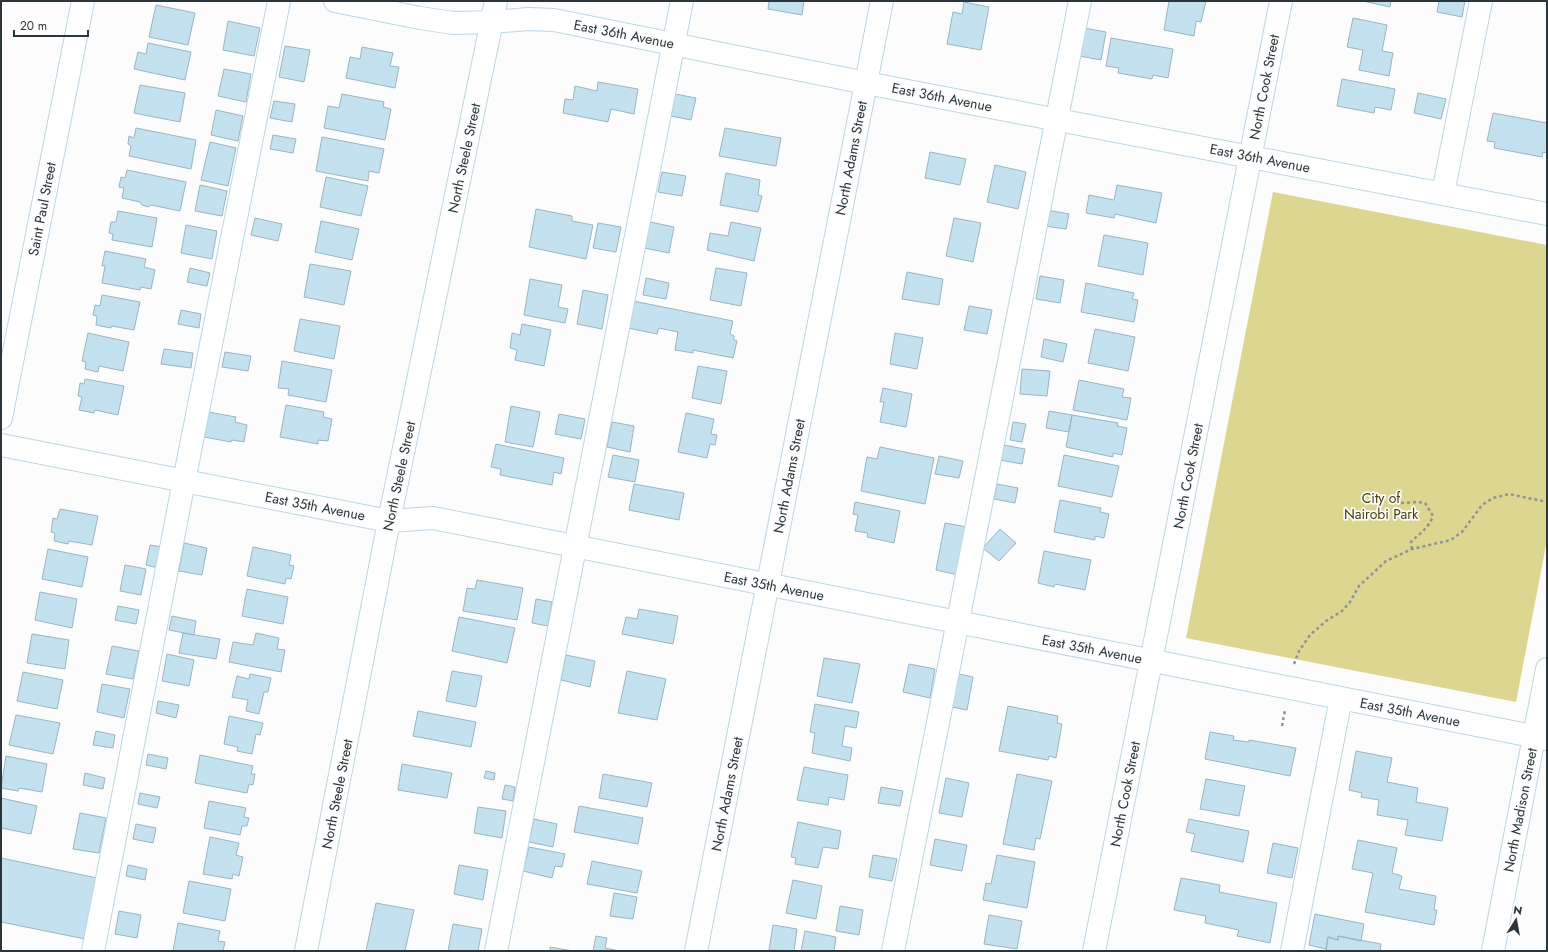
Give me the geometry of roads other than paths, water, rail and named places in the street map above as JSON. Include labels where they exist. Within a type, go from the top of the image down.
[{"type":"street","name":"Saint Paul Street","points":[[1,418],[83,1]]},
{"type":"street","points":[[93,951],[279,1]]},
{"type":"street","name":"East 36th Avenue","points":[[335,1],[453,23],[528,19],[554,20],[866,83],[1547,214]]},
{"type":"street","name":"North Steele Street","points":[[306,951],[389,521],[496,1]]},
{"type":"street","points":[[496,951],[682,1]]},
{"type":"street","name":"North Adams Street","points":[[696,951],[882,1]]},
{"type":"street","points":[[893,951],[1080,1]]},
{"type":"street","name":"North Cook Street","points":[[1094,951],[1281,1]]},
{"type":"street","points":[[1443,193],[1481,1]]},
{"type":"street","name":"East 35th Avenue","points":[[1,445],[389,521],[433,518],[1540,738]]},
{"type":"street","name":"North Madison Street","points":[[1492,951],[1540,738],[1547,669]]},
{"type":"street","points":[[1292,951],[1342,698]]},
{"type":"park label","name":"City of Nairobi Park","points":[[1381,506]]}]
